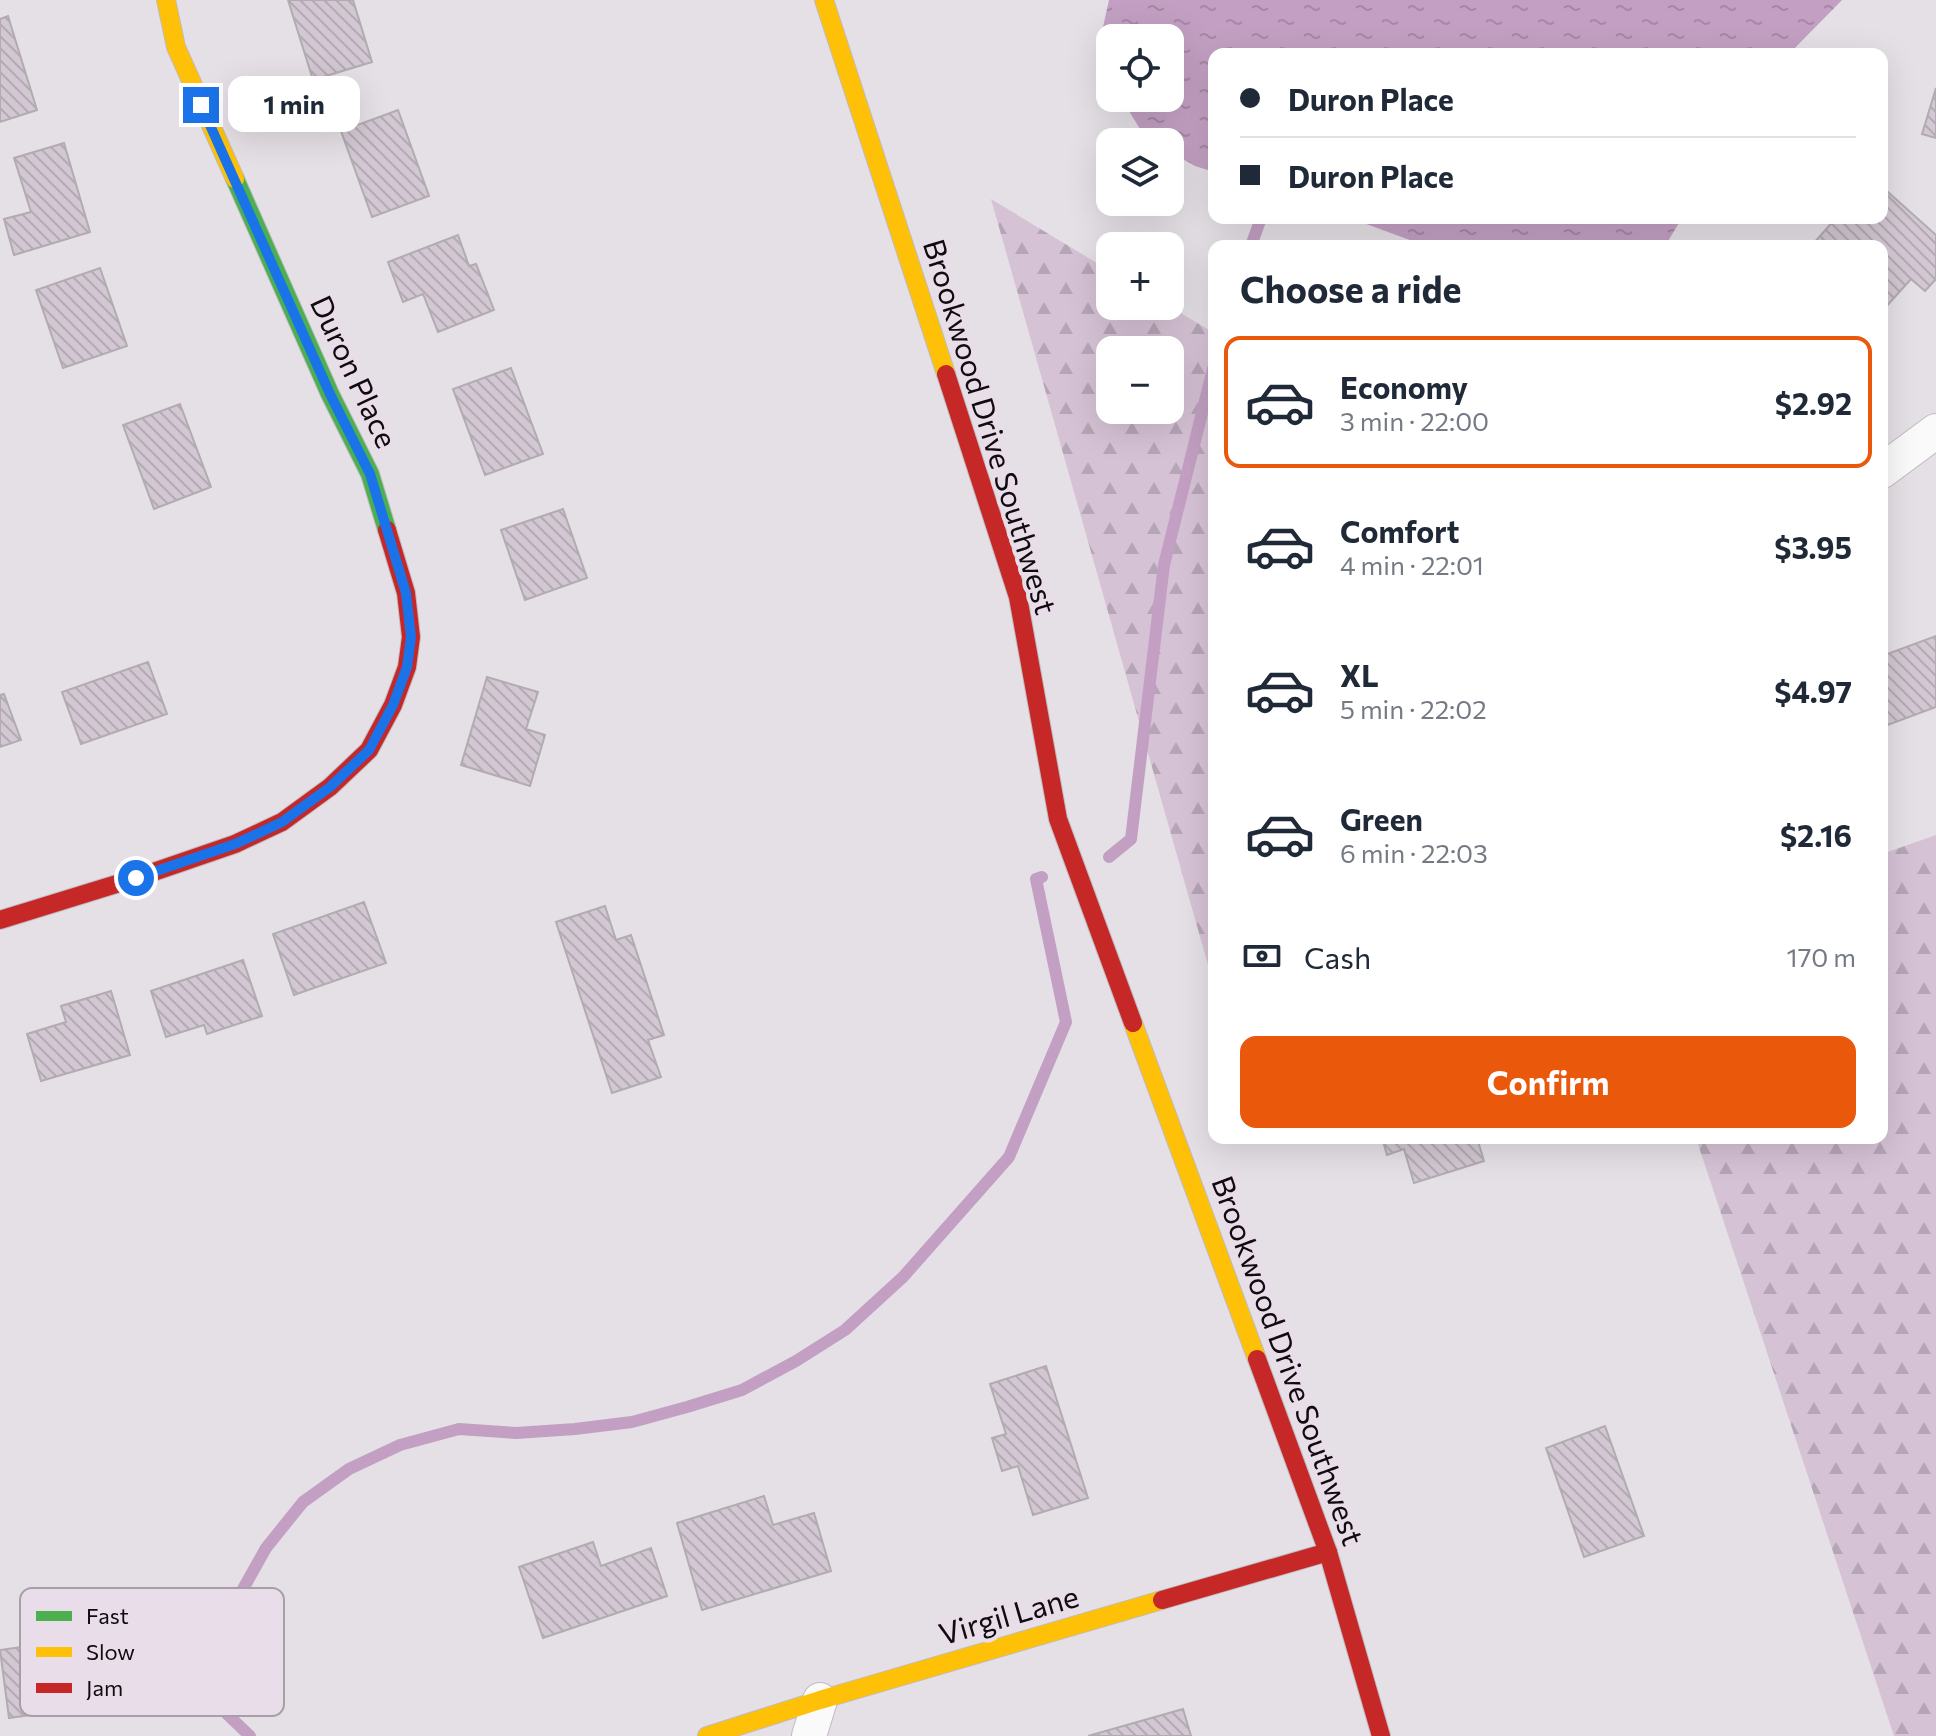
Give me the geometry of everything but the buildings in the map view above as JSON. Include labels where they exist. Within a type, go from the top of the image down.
[{"type":"street","name":"Duron Place","points":[[0,920],[235,844],[282,822],[330,787],[369,750],[393,705],[407,667],[411,637],[406,593],[370,474],[330,394],[176,47],[166,0]]},
{"type":"street","name":"Brookwood Drive Southwest","points":[[824,0],[1018,597],[1058,819],[1328,1552],[1381,1736]]},
{"type":"street","points":[[1888,467],[1936,431]]},
{"type":"street","name":"Virgil Lane","points":[[707,1736],[820,1700],[1328,1552]]},
{"type":"street","points":[[809,1736],[820,1700]]},
{"type":"green space","points":[[991,199],[1096,263],[1096,320],[1184,320],[1184,315],[1208,329],[1208,965]]},
{"type":"green space","points":[[1936,835],[1936,1736],[1894,1736],[1698,1144],[1888,1144],[1888,852]]},
{"type":"water","points":[[1109,0],[1842,0],[1795,48],[1208,48],[1208,170],[1184,160],[1184,128],[1139,128],[1130,112],[1184,112],[1184,24],[1104,24]]},
{"type":"water","points":[[1366,224],[1678,224],[1669,240],[1410,240]]},
{"type":"waterway","points":[[1253,240],[1259,224]]},
{"type":"waterway","points":[[1109,857],[1131,839],[1164,565],[1208,389]]},
{"type":"waterway","points":[[244,1588],[266,1548],[303,1502],[349,1469],[400,1445],[459,1429],[516,1433],[632,1422],[742,1390],[845,1330],[903,1277],[1009,1157],[1066,1022],[1036,879],[1042,877]]},
{"type":"waterway","points":[[229,1716],[250,1736]]},
{"type":"traffic: fast","points":[[235,179],[330,394],[370,474],[387,530]]},
{"type":"traffic: slow","points":[[166,0],[176,47],[235,179]]},
{"type":"traffic: slow","points":[[824,0],[946,374]]},
{"type":"traffic: slow","points":[[1133,1023],[1257,1359]]},
{"type":"traffic: slow","points":[[707,1736],[1162,1600]]},
{"type":"traffic: jam","points":[[946,374],[1018,597],[1058,819],[1133,1023]]},
{"type":"traffic: jam","points":[[0,920],[235,844],[282,822],[330,787],[369,750],[393,705],[407,667],[411,637],[406,593],[387,530]]},
{"type":"traffic: jam","points":[[1257,1359],[1328,1552],[1381,1736]]},
{"type":"traffic: jam","points":[[1162,1600],[1328,1552]]},
{"type":"route","points":[[136,878],[259,833],[282,822],[330,787],[369,750],[393,705],[407,667],[411,637],[406,593],[370,474],[330,394],[201,105]]}]
